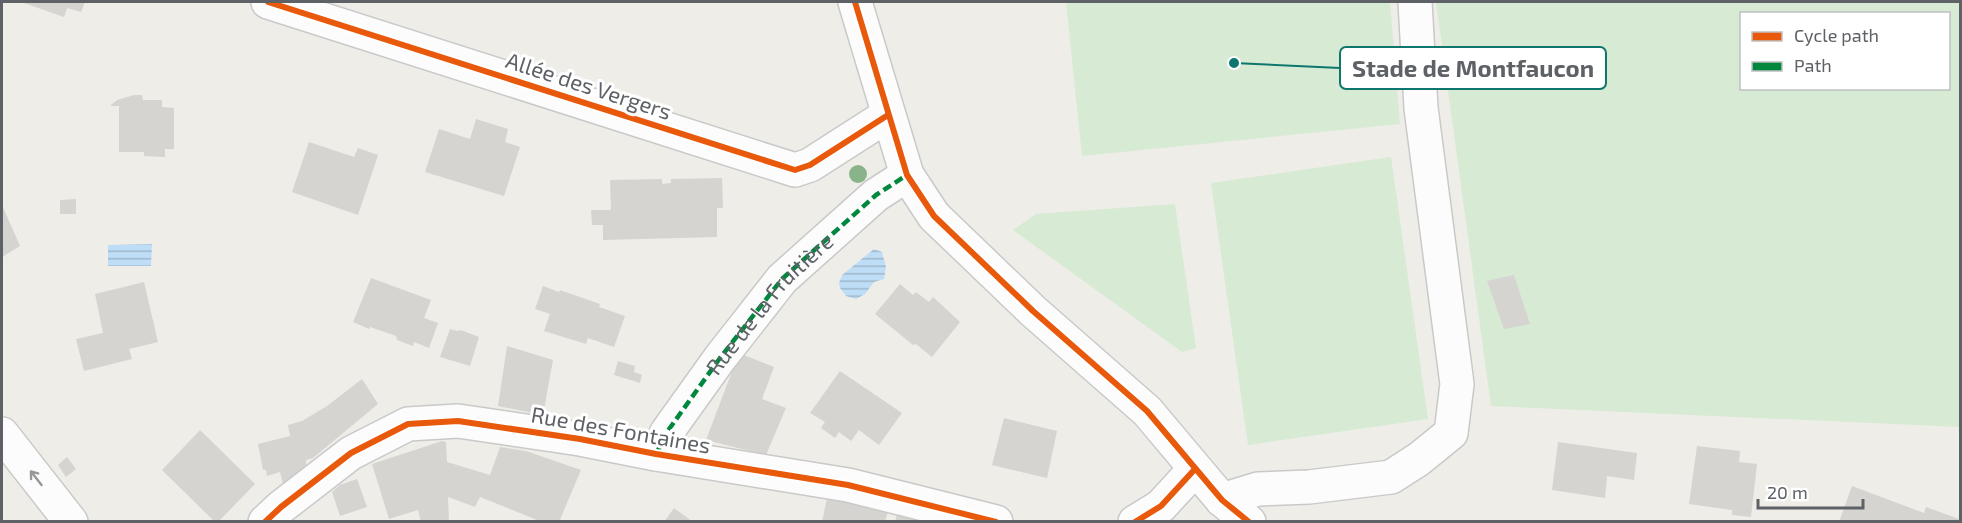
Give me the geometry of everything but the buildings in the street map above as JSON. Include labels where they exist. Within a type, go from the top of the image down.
[{"type":"street","name":"Allée des Vergers","points":[[268,2],[795,170],[810,165],[864,128],[888,115]]},
{"type":"street","points":[[855,2],[908,175],[934,216],[1033,311],[1148,411],[1222,500],[1249,522]]},
{"type":"street","points":[[1222,500],[1258,489],[1309,487],[1391,477],[1419,459],[1451,433],[1457,384],[1421,108],[1415,2]]},
{"type":"street","name":"Rue de la Fruitière","points":[[656,454],[667,432],[720,358],[782,279],[876,195],[908,175]]},
{"type":"street","name":"Rue des Fontaines","points":[[265,522],[351,453],[408,424],[458,421],[580,439],[656,454],[848,485],[996,522]]},
{"type":"street","points":[[2,434],[71,522]]},
{"type":"street","points":[[1135,522],[1161,506],[1195,468]]},
{"type":"green space","points":[[1066,2],[1390,2],[1400,124],[1082,156]]},
{"type":"green space","points":[[1436,2],[1960,2],[1960,427],[1491,406]]},
{"type":"green space","points":[[1391,157],[1428,419],[1248,445],[1211,183]]},
{"type":"green space","points":[[1175,204],[1196,348],[1182,352],[1013,230],[1036,214]]},
{"type":"water","points":[[152,244],[151,266],[108,266],[108,245]]},
{"type":"water","points":[[874,249],[882,252],[886,267],[884,279],[874,282],[865,294],[856,299],[846,296],[839,283],[842,275]]},
{"type":"marked path","points":[[656,454],[667,432],[720,358],[782,279],[876,195],[907,175]]},
{"type":"cycle path","points":[[268,2],[795,170],[810,165],[888,115]]},
{"type":"cycle path","points":[[855,2],[907,175],[934,216],[1033,311],[1147,411],[1222,500],[1249,522]]},
{"type":"cycle path","points":[[265,522],[351,453],[408,424],[458,421],[580,439],[656,454],[848,485],[996,522]]},
{"type":"cycle path","points":[[1135,522],[1161,506],[1195,469]]},
{"type":"place","name":"Stade de Montfaucon","points":[[1234,63]]}]
